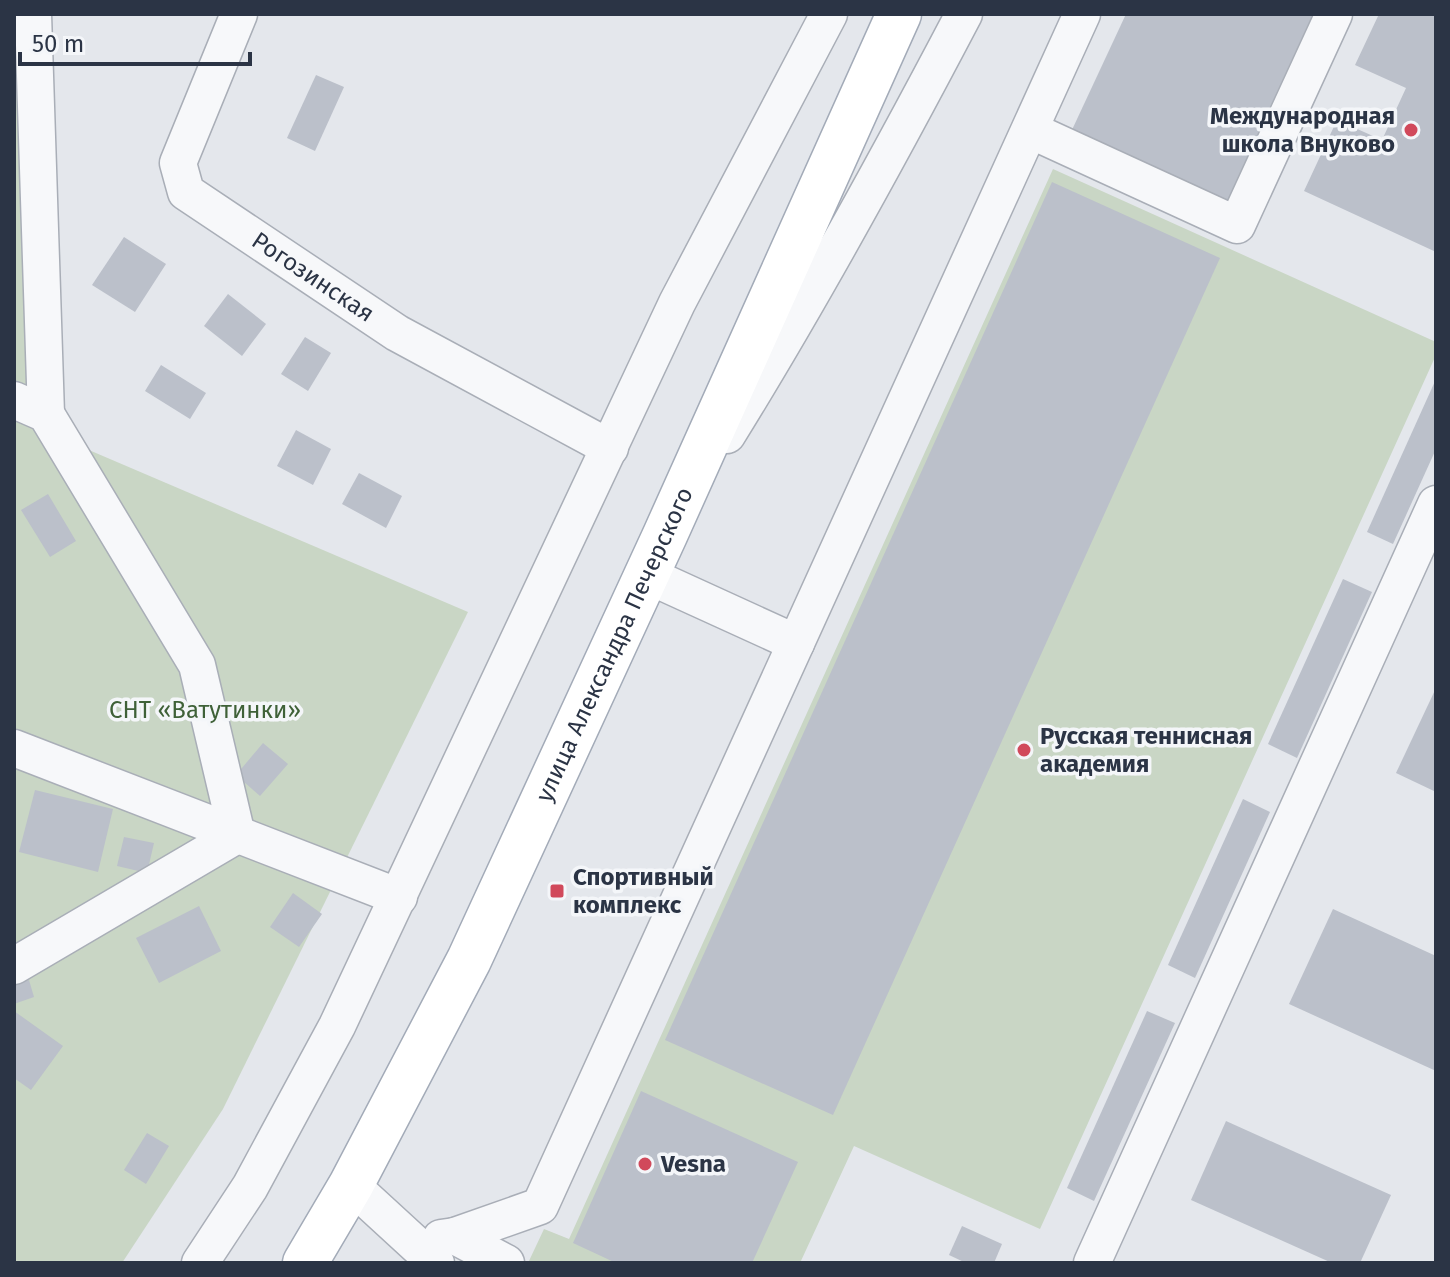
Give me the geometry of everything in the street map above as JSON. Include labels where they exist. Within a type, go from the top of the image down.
[{"type":"main road","name":"улица Александра Печерского","points":[[305,1263],[351,1185],[469,960],[647,575],[899,14]]},
{"type":"street","points":[[33,14],[30,407],[197,665],[237,835]]},
{"type":"street","name":"Рогозинская","points":[[239,14],[178,163],[186,192],[397,333],[610,448]]},
{"type":"street","points":[[200,1263],[250,1187],[337,1026],[677,303],[829,14]]},
{"type":"street","points":[[665,535],[791,329],[882,169],[964,14]]},
{"type":"street","points":[[434,1247],[540,1206],[1082,14]]},
{"type":"street","points":[[1030,130],[1237,225],[1334,14]]},
{"type":"street","points":[[1092,1263],[1436,504]]},
{"type":"street","points":[[647,575],[796,643]]},
{"type":"street","points":[[14,748],[399,897]]},
{"type":"street","points":[[14,966],[237,835]]},
{"type":"street","points":[[351,1185],[434,1247],[506,1263]]},
{"type":"green space","points":[[14,14],[50,14],[55,352],[25,388],[14,383]]},
{"type":"green space","name":"Русская теннисная академия","points":[[1053,169],[1436,342],[1436,355],[1040,1229],[854,1146],[800,1263],[528,1263],[544,1229],[569,1239]]},
{"type":"green space","name":"СНТ «Ватутинки»","points":[[14,418],[468,612],[223,1109],[122,1263],[14,1263]]},
{"type":"building","points":[[1126,14],[1313,14],[1226,204],[1071,132]]},
{"type":"building","name":"Международная школа Внуково","points":[[1379,14],[1436,14],[1436,252],[1304,191],[1337,120],[1382,140],[1406,88],[1355,65]]},
{"type":"building","points":[[316,75],[344,87],[315,151],[287,138]]},
{"type":"building","points":[[1052,182],[1220,258],[833,1115],[665,1040]]},
{"type":"building","points":[[124,237],[166,264],[135,312],[92,285]]},
{"type":"building","points":[[228,294],[266,324],[242,356],[204,326]]},
{"type":"building","points":[[305,337],[331,353],[308,391],[281,374]]},
{"type":"building","points":[[161,365],[206,393],[190,419],[145,391]]},
{"type":"building","points":[[1436,379],[1436,449],[1393,544],[1367,532]]},
{"type":"building","points":[[296,430],[331,449],[313,485],[277,466]]},
{"type":"building","points":[[359,473],[402,496],[386,528],[342,504]]},
{"type":"building","points":[[48,494],[76,541],[50,557],[21,510]]},
{"type":"building","points":[[1343,579],[1372,592],[1297,758],[1268,744]]},
{"type":"building","points":[[1436,688],[1436,792],[1396,773]]},
{"type":"building","points":[[263,743],[288,764],[260,796],[236,775]]},
{"type":"building","points":[[35,790],[113,809],[98,872],[19,852]]},
{"type":"building","points":[[1243,799],[1270,812],[1195,978],[1168,965]]},
{"type":"building","points":[[124,837],[154,843],[147,873],[117,866]]},
{"type":"building","points":[[293,893],[322,914],[299,947],[270,927]]},
{"type":"building","points":[[199,906],[221,951],[159,983],[136,938]]},
{"type":"building","points":[[1333,909],[1436,956],[1436,1071],[1289,1004]]},
{"type":"building","points":[[29,980],[34,997],[14,1004],[14,985]]},
{"type":"building","points":[[14,1011],[63,1046],[31,1090],[14,1078]]},
{"type":"building","points":[[1147,1011],[1175,1023],[1094,1201],[1067,1188]]},
{"type":"building","points":[[641,1091],[798,1162],[752,1263],[616,1263],[573,1243]]},
{"type":"building","points":[[1226,1121],[1391,1195],[1360,1263],[1332,1263],[1191,1200]]},
{"type":"building","points":[[147,1133],[169,1146],[146,1184],[124,1170]]},
{"type":"building","points":[[962,1226],[1002,1244],[994,1263],[966,1263],[949,1255]]},
{"type":"place","name":"Международная школа Внуково","points":[[1411,130]]},
{"type":"place","name":"Русская теннисная академия","points":[[1024,750]]},
{"type":"place","name":"Спортивный комплекс","points":[[557,891]]},
{"type":"place","name":"Vesna","points":[[645,1164]]}]
